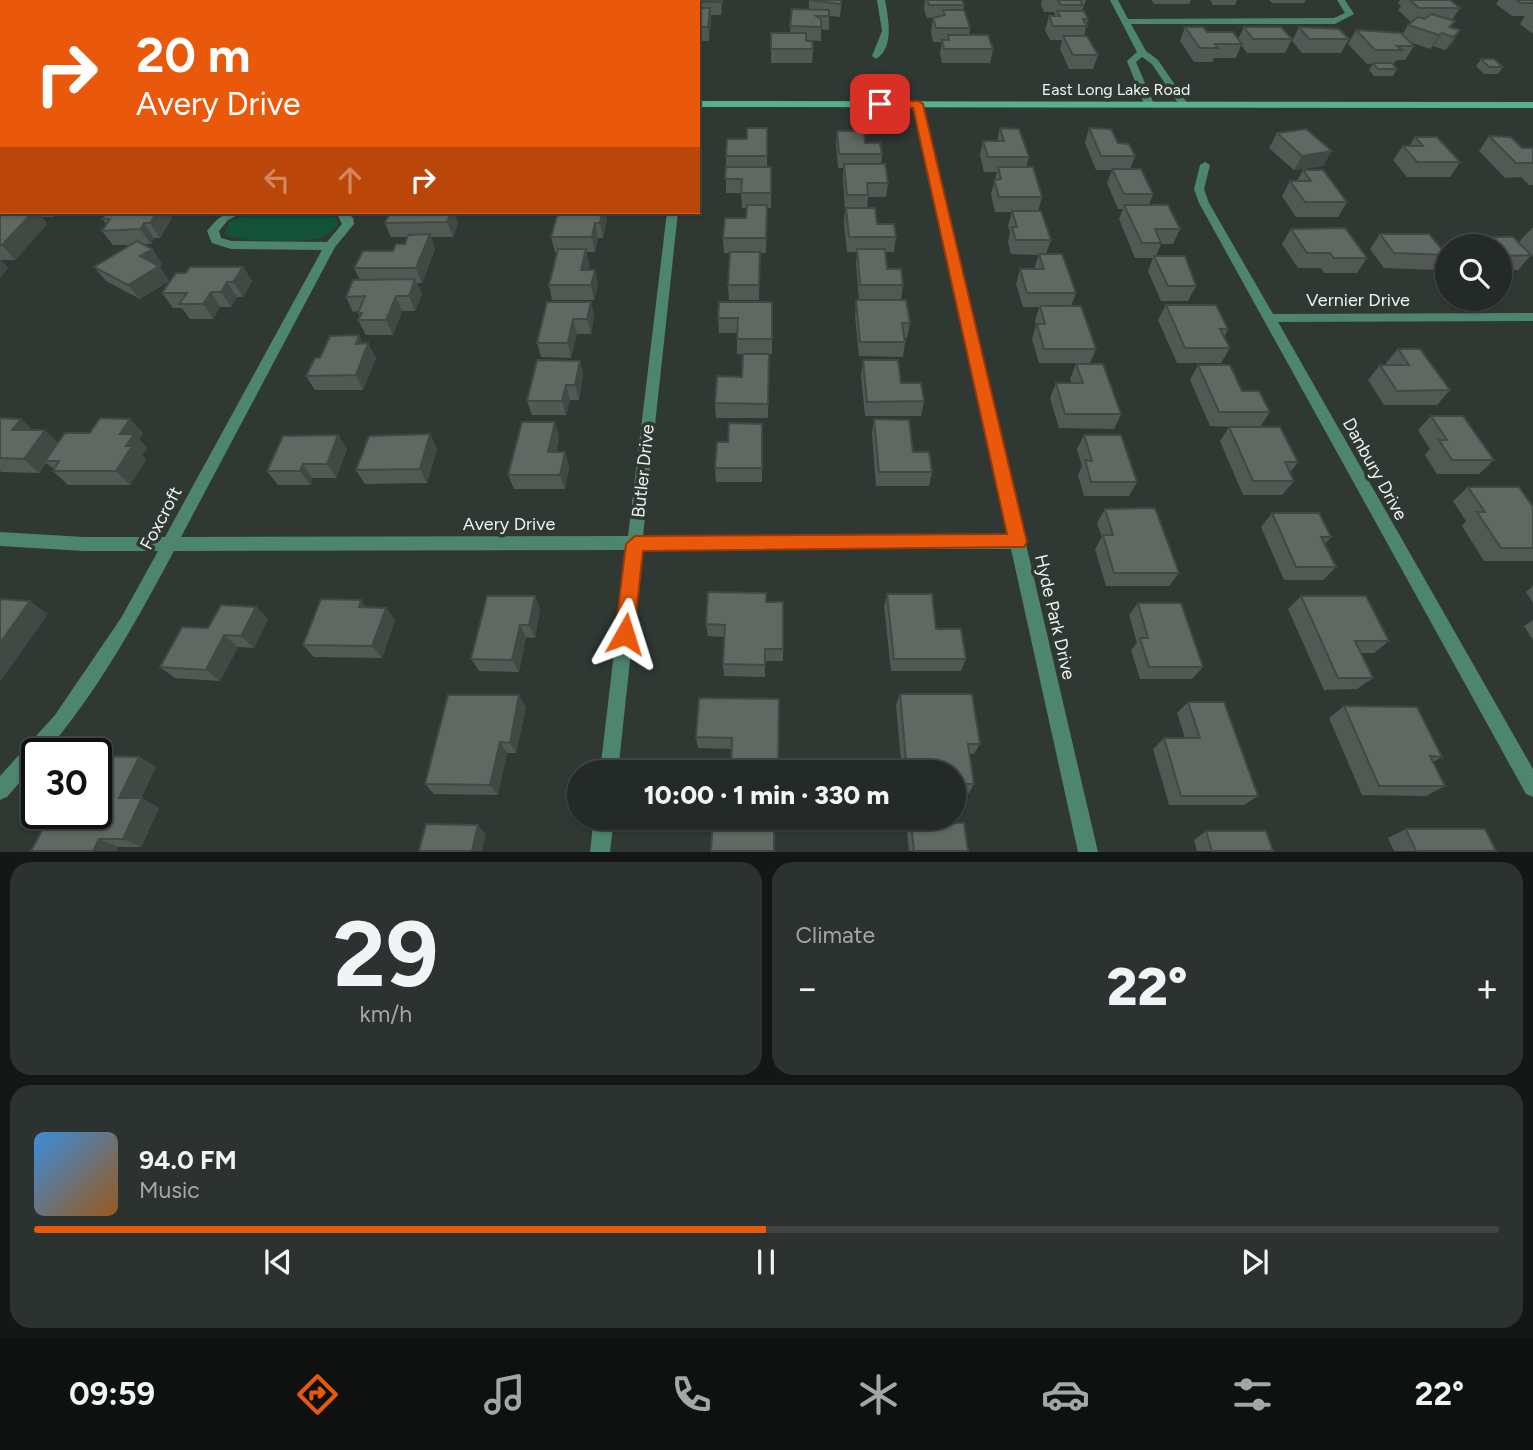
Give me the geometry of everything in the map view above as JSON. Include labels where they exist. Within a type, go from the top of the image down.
[{"type":"main road","name":"East Long Lake Road","points":[[700,104],[1533,105]]},
{"type":"street","points":[[876,56],[886,31],[881,0]]},
{"type":"street","points":[[1114,0],[1142,53],[1155,62],[1182,104]]},
{"type":"street","points":[[1127,22],[1335,21],[1350,15],[1341,0]]},
{"type":"street","points":[[1142,53],[1131,61],[1149,104]]},
{"type":"street","name":"Hyde Park Drive","points":[[918,104],[1088,852]]},
{"type":"street","name":"Danbury Drive","points":[[1205,165],[1199,189],[1204,203],[1533,787]]},
{"type":"street","points":[[234,214],[217,225],[214,231],[216,240],[231,245],[330,246]]},
{"type":"street","name":"Foxcroft","points":[[0,790],[61,721],[98,670],[330,246],[348,224],[343,214]]},
{"type":"street","name":"Butler Drive","points":[[610,760],[672,214]]},
{"type":"street","name":"Vernier Drive","points":[[1268,318],[1533,317]]},
{"type":"street","name":"Avery Drive","points":[[0,539],[84,544],[1018,542]]},
{"type":"street","points":[[600,852],[603,830]]},
{"type":"green space","points":[[250,214],[328,214],[336,218],[338,225],[320,238],[270,241],[242,239],[224,234],[230,221]]},
{"type":"building","points":[[700,0],[721,0],[700,2]]},
{"type":"building","points":[[809,0],[841,0],[841,4]]},
{"type":"building","points":[[927,0],[962,0],[964,5],[929,5]]},
{"type":"building","points":[[1058,0],[1080,0],[1083,5],[1061,5]]},
{"type":"building","points":[[1410,0],[1450,0],[1460,8],[1419,8]]},
{"type":"building","points":[[1517,0],[1533,0],[1533,3],[1521,3]]},
{"type":"building","points":[[700,8],[710,8],[708,27],[700,27]]},
{"type":"building","points":[[792,9],[829,10],[829,16],[816,16],[821,19],[821,27],[790,26]]},
{"type":"building","points":[[943,10],[964,10],[970,28],[936,28],[933,18],[945,15]]},
{"type":"building","points":[[1057,11],[1084,11],[1088,19],[1083,19],[1087,26],[1053,26],[1049,16],[1060,16]]},
{"type":"building","points":[[1431,14],[1455,21],[1449,27],[1460,30],[1454,37],[1408,25],[1418,17],[1425,19]]},
{"type":"building","points":[[1185,27],[1203,27],[1207,32],[1233,32],[1242,44],[1215,44],[1218,48],[1200,48]]},
{"type":"building","points":[[1244,27],[1281,27],[1292,39],[1253,39]]},
{"type":"building","points":[[1299,27],[1339,29],[1349,39],[1309,39]]},
{"type":"building","points":[[1356,30],[1401,33],[1414,46],[1397,46],[1402,50],[1375,50]]},
{"type":"building","points":[[771,33],[806,33],[806,41],[812,41],[813,49],[771,49]]},
{"type":"building","points":[[948,35],[988,35],[993,49],[944,49],[942,40],[949,40]]},
{"type":"building","points":[[1063,36],[1087,36],[1098,55],[1073,55]]},
{"type":"building","points":[[1481,59],[1494,59],[1503,67],[1489,67]]},
{"type":"building","points":[[1373,63],[1392,63],[1397,69],[1378,69]]},
{"type":"building","points":[[747,128],[767,128],[767,156],[726,156],[727,139],[747,139]]},
{"type":"building","points":[[1000,128],[1019,129],[1029,157],[988,157],[983,141],[1004,141]]},
{"type":"building","points":[[1089,128],[1111,129],[1118,143],[1129,144],[1135,156],[1101,156]]},
{"type":"building","points":[[1306,129],[1332,151],[1302,156],[1277,133]]},
{"type":"building","points":[[837,131],[864,131],[865,143],[880,143],[882,154],[839,154]]},
{"type":"building","points":[[1489,136],[1511,137],[1522,148],[1533,148],[1533,163],[1516,163]]},
{"type":"building","points":[[1415,137],[1437,137],[1460,162],[1417,162],[1403,146],[1423,146]]},
{"type":"building","points":[[844,164],[885,164],[888,183],[867,183],[868,195],[847,195]]},
{"type":"building","points":[[726,167],[771,167],[771,193],[741,193],[742,179],[725,179]]},
{"type":"building","points":[[998,167],[1033,167],[1042,197],[999,197],[994,180],[1001,179]]},
{"type":"building","points":[[1112,169],[1141,169],[1153,194],[1124,194]]},
{"type":"building","points":[[1303,170],[1323,170],[1347,202],[1305,202],[1290,181],[1311,181]]},
{"type":"building","points":[[747,205],[767,205],[766,238],[723,238],[725,218],[746,218]]},
{"type":"building","points":[[1124,205],[1168,205],[1180,229],[1155,229],[1161,243],[1142,243]]},
{"type":"building","points":[[846,208],[875,208],[877,224],[894,224],[896,237],[849,237]]},
{"type":"building","points":[[1012,211],[1041,211],[1051,240],[1016,240],[1012,227],[1017,227]]},
{"type":"building","points":[[0,214],[31,214],[2,245]]},
{"type":"building","points":[[106,214],[156,214],[150,223],[144,223],[140,229],[102,231],[110,219],[102,219]]},
{"type":"building","points":[[389,214],[450,214],[447,222],[385,223]]},
{"type":"building","points":[[557,214],[602,214],[600,223],[595,223],[592,237],[551,237]]},
{"type":"building","points":[[1345,228],[1367,258],[1334,258],[1330,253],[1307,253],[1291,229]]},
{"type":"building","points":[[430,234],[416,268],[354,268],[363,251],[393,251],[396,244],[405,244],[408,235]]},
{"type":"building","points":[[1380,234],[1429,234],[1435,241],[1435,255],[1394,253]]},
{"type":"building","points":[[1512,237],[1513,237],[1531,255],[1512,256]]},
{"type":"building","points":[[137,241],[152,249],[140,256],[159,266],[128,285],[94,267]]},
{"type":"building","points":[[558,249],[586,249],[581,270],[595,270],[591,285],[549,285]]},
{"type":"building","points":[[857,249],[885,249],[887,269],[901,269],[903,285],[860,285]]},
{"type":"building","points":[[730,252],[760,252],[759,285],[728,285]]},
{"type":"building","points":[[1039,254],[1062,254],[1076,293],[1027,293],[1020,269],[1044,269]]},
{"type":"building","points":[[1154,256],[1185,256],[1196,286],[1168,286]]},
{"type":"building","points":[[190,267],[243,267],[233,282],[227,282],[221,292],[211,292],[203,304],[179,304],[187,293],[162,293],[176,273],[186,273]]},
{"type":"building","points":[[415,279],[409,296],[396,296],[386,320],[358,320],[365,296],[346,297],[353,280]]},
{"type":"building","points":[[856,300],[906,300],[910,323],[902,323],[905,342],[860,342]]},
{"type":"building","points":[[547,302],[591,302],[587,319],[573,319],[568,343],[537,343]]},
{"type":"building","points":[[719,302],[772,302],[772,339],[737,339],[738,318],[718,318]]},
{"type":"building","points":[[1166,305],[1216,305],[1228,329],[1220,329],[1230,348],[1185,348]]},
{"type":"building","points":[[1040,306],[1081,306],[1096,349],[1044,349],[1037,324],[1045,324]]},
{"type":"building","points":[[359,335],[356,344],[368,343],[356,375],[306,376],[315,358],[320,358],[330,336]]},
{"type":"building","points":[[1398,349],[1420,349],[1450,390],[1397,391],[1380,365],[1409,365]]},
{"type":"building","points":[[743,354],[769,354],[768,404],[715,403],[717,376],[742,377]]},
{"type":"building","points":[[537,360],[580,361],[575,385],[566,385],[562,401],[527,401]]},
{"type":"building","points":[[863,360],[898,360],[901,383],[921,383],[924,401],[867,402]]},
{"type":"building","points":[[1076,364],[1103,364],[1121,414],[1065,414],[1056,383],[1083,383]]},
{"type":"building","points":[[1198,365],[1230,365],[1242,391],[1259,391],[1270,412],[1219,412]]},
{"type":"building","points":[[1431,416],[1463,416],[1494,460],[1452,460],[1439,440],[1447,440]]},
{"type":"building","points":[[0,418],[21,419],[12,430],[45,430],[24,459],[0,458]]},
{"type":"building","points":[[100,418],[130,419],[120,434],[134,434],[126,446],[132,446],[116,471],[53,471],[59,461],[45,461],[65,433],[90,433]]},
{"type":"building","points":[[874,419],[909,420],[913,452],[929,452],[932,472],[879,472]]},
{"type":"building","points":[[522,422],[555,422],[548,452],[565,452],[560,475],[508,475]]},
{"type":"building","points":[[729,423],[762,424],[762,468],[715,468],[717,442],[728,442]]},
{"type":"building","points":[[1229,427],[1280,427],[1298,462],[1285,462],[1294,481],[1253,481]]},
{"type":"building","points":[[430,434],[420,469],[356,470],[369,436]]},
{"type":"building","points":[[338,435],[327,464],[303,464],[300,471],[267,471],[283,436]]},
{"type":"building","points":[[1084,435],[1121,435],[1137,482],[1091,482],[1085,460],[1092,461]]},
{"type":"building","points":[[1468,487],[1519,487],[1533,507],[1533,548],[1501,548],[1477,512],[1485,512]]},
{"type":"building","points":[[1155,508],[1179,573],[1114,573],[1103,535],[1113,535],[1105,509]]},
{"type":"building","points":[[1272,513],[1319,513],[1331,537],[1321,537],[1336,567],[1296,567]]},
{"type":"building","points":[[708,592],[766,593],[766,602],[783,602],[783,649],[765,649],[765,665],[723,664],[725,625],[706,624]]},
{"type":"building","points":[[887,594],[932,594],[936,629],[961,629],[966,659],[894,659]]},
{"type":"building","points":[[487,596],[535,596],[529,625],[520,625],[512,660],[471,659]]},
{"type":"building","points":[[1301,596],[1366,596],[1389,641],[1355,641],[1373,678],[1338,678]]},
{"type":"building","points":[[0,599],[30,601],[0,643]]},
{"type":"building","points":[[321,599],[361,600],[359,607],[386,608],[372,646],[303,645]]},
{"type":"building","points":[[1138,603],[1181,603],[1203,667],[1149,667],[1140,638],[1148,638]]},
{"type":"building","points":[[221,605],[256,607],[241,636],[224,635],[206,670],[160,667],[182,627],[208,628]]},
{"type":"building","points":[[900,694],[972,694],[980,744],[968,744],[974,784],[966,784],[966,760],[906,760]]},
{"type":"building","points":[[448,695],[519,695],[510,743],[500,742],[490,785],[425,784]]},
{"type":"building","points":[[699,698],[779,699],[778,760],[731,760],[732,738],[696,737]]},
{"type":"building","points":[[1188,702],[1224,702],[1258,796],[1181,796],[1164,738],[1200,738]]},
{"type":"building","points":[[1344,706],[1417,707],[1442,757],[1430,756],[1445,786],[1379,786]]},
{"type":"building","points":[[112,756],[139,757],[119,798],[142,798],[123,839],[99,839],[93,851],[31,851],[43,829],[112,829]]},
{"type":"building","points":[[426,824],[478,825],[472,851],[419,851]]},
{"type":"building","points":[[1406,829],[1485,829],[1496,851],[1416,851]]},
{"type":"building","points":[[712,830],[774,830],[774,851],[711,851]]},
{"type":"building","points":[[912,830],[965,830],[968,851],[914,851]]},
{"type":"building","points":[[1206,831],[1266,831],[1273,851],[1212,851]]},
{"type":"route","points":[[625,634],[635,544],[1018,542],[918,104],[880,104]]}]
